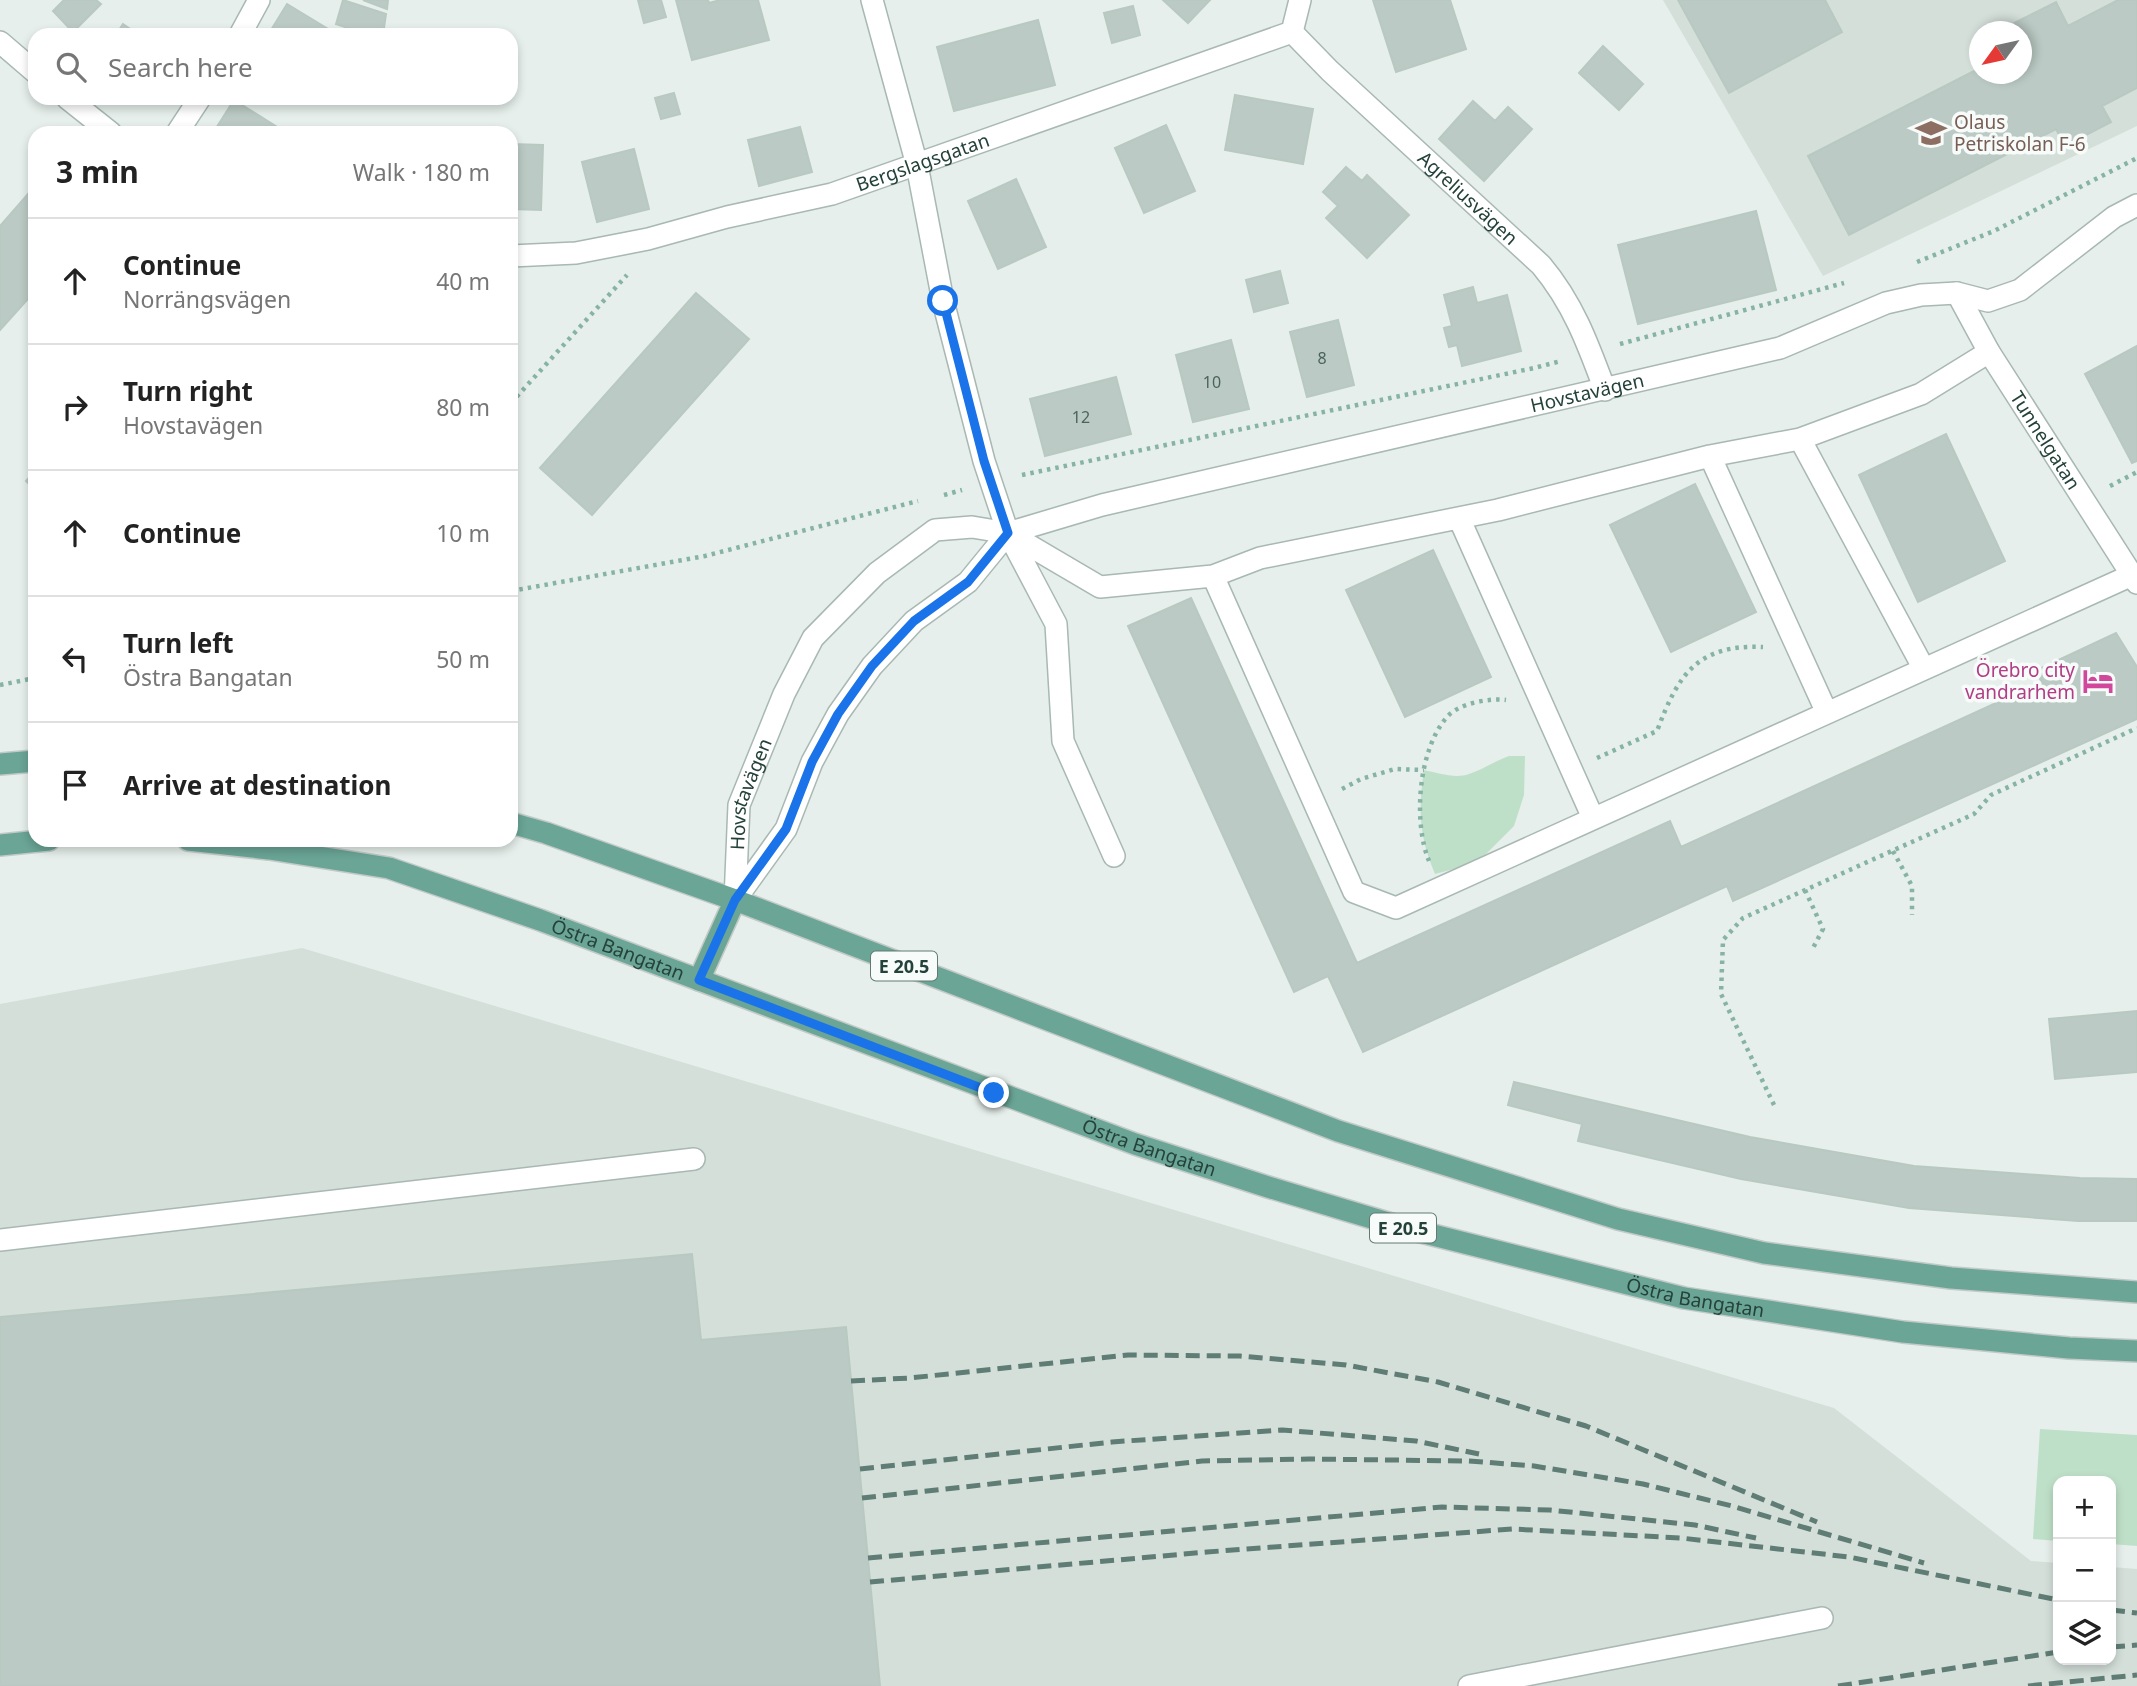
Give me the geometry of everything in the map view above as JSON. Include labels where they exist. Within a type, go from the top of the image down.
[{"type":"main road","points":[[0,764],[28,762]]},
{"type":"main road","name":"E 20.5","points":[[518,825],[735,900],[1338,1131],[1618,1219],[1777,1255],[1951,1278],[2137,1292]]},
{"type":"main road","points":[[0,845],[28,842]]},
{"type":"main road","name":"Östra Bangatan","points":[[251,847],[389,868],[540,920],[1135,1144],[1405,1228],[1684,1297],[1903,1332],[2069,1348],[2137,1351]]},
{"type":"main road","points":[[699,980],[735,900]]},
{"type":"street","points":[[244,28],[259,0]]},
{"type":"street","points":[[872,0],[917,165],[946,314],[984,461],[1008,533],[1056,624],[1062,741],[1114,856]]},
{"type":"street","points":[[1292,32],[1300,0]]},
{"type":"street","name":"Bergslagsgatan","points":[[518,256],[576,253],[649,239],[727,217],[832,194],[1292,32]]},
{"type":"street","name":"Agreliusvägen","points":[[1292,32],[1330,71],[1541,265],[1561,289],[1578,322],[1605,390]]},
{"type":"street","points":[[0,42],[28,66]]},
{"type":"street","points":[[76,105],[102,126]]},
{"type":"street","points":[[182,126],[195,105]]},
{"type":"street","name":"Hovstavägen","points":[[735,900],[739,805],[784,694],[813,638],[877,573],[935,530],[972,527],[1008,533],[1101,505],[1780,348],[1886,303],[1921,295],[1957,293],[1988,301],[2020,290],[2114,217],[2137,205]]},
{"type":"street","name":"Tunnelgatan","points":[[1957,293],[1989,352],[2134,579]]},
{"type":"street","points":[[1008,533],[1100,587],[1213,576],[1260,558],[1498,510],[1710,456],[1800,439],[1921,394],[1989,352]]},
{"type":"street","points":[[1800,439],[1924,669]]},
{"type":"street","points":[[1710,456],[1827,713]]},
{"type":"street","points":[[1458,518],[1593,818]]},
{"type":"street","name":"Hovstavägen","points":[[735,900],[786,829],[812,762],[838,714],[872,666],[914,621],[968,582],[1008,533]]},
{"type":"street","points":[[1213,576],[1354,892],[1396,908],[1924,669],[2134,579]]},
{"type":"street","points":[[0,1240],[694,1159]]},
{"type":"street","points":[[1469,1686],[1822,1618]]},
{"type":"path","points":[[1917,262],[1994,231],[2137,158]]},
{"type":"path","points":[[518,394],[643,258],[649,239]]},
{"type":"path","points":[[1657,333],[1854,281]]},
{"type":"path","points":[[1062,465],[1534,368]]},
{"type":"path","points":[[518,591],[705,556],[926,499]]},
{"type":"path","points":[[1571,769],[1657,731],[1670,695],[1687,672],[1715,651],[1759,647],[1798,650]]},
{"type":"path","points":[[0,685],[28,679]]},
{"type":"path","points":[[1441,887],[1425,851],[1419,807],[1424,771],[1433,738],[1448,715],[1480,699],[1505,699],[1549,720]]},
{"type":"path","points":[[1774,1105],[1721,994],[1723,940],[1742,918],[1974,814],[1991,795],[2137,728]]},
{"type":"path","points":[[1314,803],[1361,779],[1395,769],[1424,771]]},
{"type":"path","points":[[1893,851],[1912,886],[1912,915]]},
{"type":"path","points":[[1805,890],[1823,929],[1813,948]]},
{"type":"shaded area","name":"Olaus Petriskolan F-6","points":[[1663,0],[2137,0],[2137,126],[1823,276]]},
{"type":"shaded area","points":[[302,948],[1834,1408],[2031,1561],[2053,1563],[2053,1665],[2116,1665],[2116,1567],[2137,1569],[2137,1686],[0,1686],[0,1004]]},
{"type":"green space","points":[[1509,756],[1525,756],[1524,795],[1514,826],[1486,854],[1465,866],[1435,874],[1421,823],[1424,770],[1458,776]]},
{"type":"green space","points":[[2040,1429],[2137,1435],[2137,1546],[2116,1544],[2116,1476],[2053,1476],[2053,1541],[2033,1539]]},
{"type":"building","points":[[64,0],[96,0],[101,4],[77,28],[69,28],[53,11]]},
{"type":"building","points":[[343,0],[386,14],[384,28],[348,28],[336,24]]},
{"type":"building","points":[[363,0],[388,0],[387,9]]},
{"type":"building","points":[[638,0],[661,0],[666,17],[644,23]]},
{"type":"building","points":[[676,0],[708,0],[709,3],[720,0],[758,0],[769,40],[692,60]]},
{"type":"building","points":[[1163,0],[1210,0],[1188,23]]},
{"type":"building","points":[[1373,0],[1450,0],[1466,49],[1396,72]]},
{"type":"building","points":[[1678,0],[1825,0],[1842,32],[1729,93]]},
{"type":"building","points":[[2118,0],[2137,0],[2137,88],[2102,106],[2111,122],[2065,146],[2056,129],[1849,235],[1808,156],[1969,74],[1969,84],[2032,84],[2032,21],[2018,21],[2056,2],[2068,26]]},
{"type":"building","points":[[287,4],[326,28],[272,28]]},
{"type":"building","points":[[1133,6],[1140,35],[1112,43],[1104,13]]},
{"type":"building","points":[[1038,20],[1055,85],[954,111],[937,47]]},
{"type":"building","points":[[1603,46],[1643,84],[1619,110],[1579,73]]},
{"type":"building","points":[[674,93],[680,114],[661,119],[655,98]]},
{"type":"building","points":[[1235,95],[1313,109],[1303,164],[1225,150]]},
{"type":"building","points":[[1473,101],[1495,121],[1508,107],[1532,129],[1484,181],[1439,139]]},
{"type":"building","points":[[231,105],[242,105],[275,126],[217,126]]},
{"type":"building","points":[[1166,125],[1195,191],[1144,213],[1115,148]]},
{"type":"building","points":[[800,127],[812,172],[759,186],[748,140]]},
{"type":"building","points":[[518,144],[543,145],[541,210],[518,209]]},
{"type":"building","points":[[634,149],[649,209],[597,222],[582,162]]},
{"type":"building","points":[[1346,167],[1362,181],[1367,175],[1409,215],[1367,258],[1326,218],[1338,206],[1323,192]]},
{"type":"building","points":[[1016,179],[1046,247],[998,269],[968,201]]},
{"type":"building","points":[[28,194],[28,299],[0,330],[0,226]]},
{"type":"building","points":[[1756,211],[1776,290],[1638,324],[1618,245]]},
{"type":"building","points":[[1280,271],[1288,303],[1254,312],[1246,280]]},
{"type":"building","points":[[1473,287],[1477,303],[1507,295],[1521,351],[1462,366],[1457,345],[1449,347],[1444,328],[1452,326],[1444,295]]},
{"type":"building","points":[[696,293],[749,339],[592,515],[540,468]]},
{"type":"building","points":[[1338,320],[1354,385],[1307,397],[1290,332]]},
{"type":"building","points":[[1231,340],[1249,409],[1193,422],[1176,355]]},
{"type":"building","points":[[2137,346],[2137,461],[2132,463],[2085,374]]},
{"type":"building","points":[[1116,377],[1131,434],[1045,456],[1030,399]]},
{"type":"building","points":[[1946,434],[2005,561],[1918,602],[1859,475]]},
{"type":"building","points":[[1695,484],[1756,612],[1671,652],[1610,525]]},
{"type":"building","points":[[1433,550],[1491,677],[1405,717],[1346,590]]},
{"type":"building","points":[[1191,598],[1357,963],[1670,821],[1681,847],[2042,682],[2035,671],[2116,633],[2137,667],[2137,719],[1733,901],[1727,886],[1363,1052],[1328,976],[1294,992],[1128,626]]},
{"type":"building","points":[[2137,1011],[2137,1072],[2055,1079],[2049,1019]]},
{"type":"building","points":[[1514,1082],[1750,1137],[1914,1166],[2080,1178],[2137,1179],[2137,1221],[2078,1221],[1909,1208],[1741,1179],[1578,1141],[1582,1124],[1508,1105]]},
{"type":"building","points":[[692,1254],[701,1340],[846,1327],[880,1686],[0,1686],[0,1317]]},
{"type":"railway","points":[[851,1381],[910,1378],[1128,1355],[1240,1356],[1346,1365],[1438,1382],[1586,1426],[1817,1522]]},
{"type":"railway","points":[[860,1469],[1112,1442],[1282,1430],[1416,1441],[1479,1454]]},
{"type":"railway","points":[[862,1498],[1202,1461],[1469,1461],[1534,1466],[1643,1484],[1732,1506],[1924,1563]]},
{"type":"railway","points":[[868,1558],[1442,1507],[1550,1510],[1695,1525],[1756,1538]]},
{"type":"railway","points":[[870,1582],[1207,1552],[1512,1529],[1681,1538],[1849,1557],[2053,1599]]},
{"type":"railway","points":[[2116,1611],[2137,1613]]},
{"type":"railway","points":[[2116,1647],[2137,1645]]},
{"type":"railway","points":[[1838,1686],[2053,1653]]},
{"type":"railway","points":[[2028,1686],[2137,1675]]},
{"type":"place","name":"Olaus Petriskolan F-6","points":[[1931,133]]},
{"type":"place","name":"Örebro city vandrarhem","points":[[2098,681]]},
{"type":"route","points":[[943,301],[984,461],[1008,533],[968,582],[914,621],[872,666],[838,714],[812,762],[786,829],[735,900],[699,980],[994,1093]]}]
